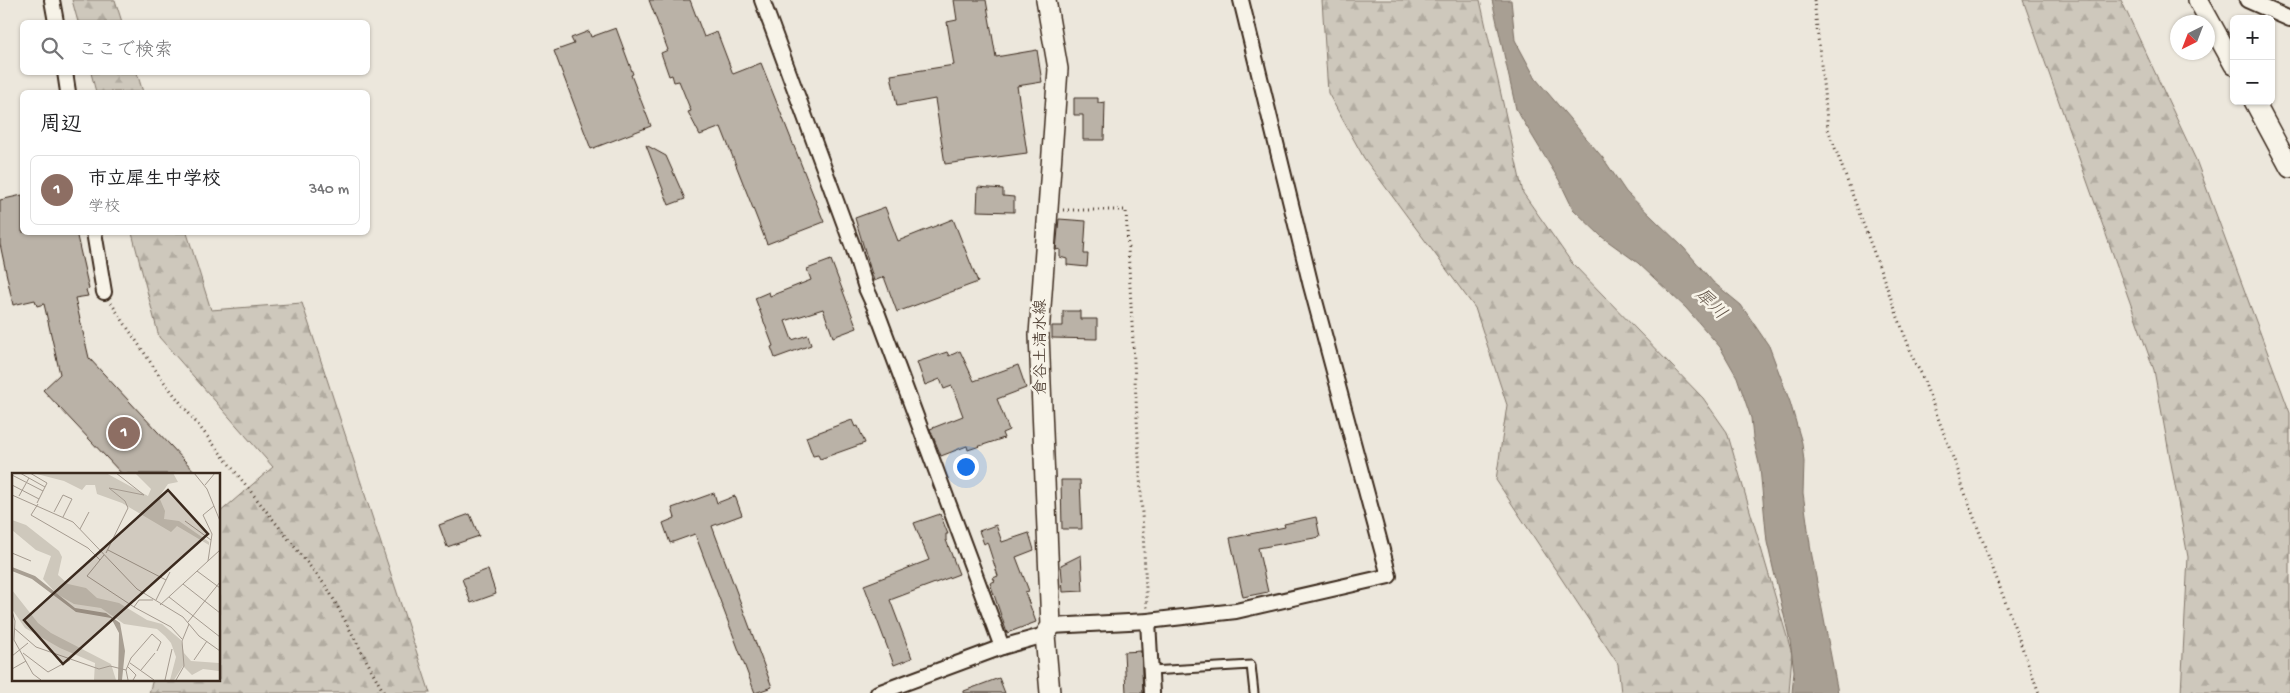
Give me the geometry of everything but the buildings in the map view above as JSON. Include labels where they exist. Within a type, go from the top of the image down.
[{"type":"main road","name":"倉谷土清水線","points":[[1046,0],[1058,69],[1039,335],[1050,693]]},
{"type":"main road","points":[[2198,0],[2232,60]]},
{"type":"main road","points":[[2256,105],[2290,168]]},
{"type":"street","points":[[52,0],[56,20]]},
{"type":"street","points":[[762,0],[853,247],[866,288],[877,312],[1002,647]]},
{"type":"street","points":[[878,693],[1048,631],[1236,611],[1389,576],[1311,286],[1241,0]]},
{"type":"street","points":[[2247,0],[2290,19]]},
{"type":"street","points":[[65,75],[68,90]]},
{"type":"street","points":[[94,235],[104,292]]},
{"type":"street","points":[[1148,621],[1152,693]]},
{"type":"lane","points":[[1151,671],[1250,666],[1254,693]]},
{"type":"path","points":[[1814,0],[1828,129],[1915,363],[1921,373],[1960,476],[2039,693]]},
{"type":"path","points":[[1048,210],[1126,210],[1148,621]]},
{"type":"path","points":[[104,292],[161,378],[328,589],[384,693]]},
{"type":"green space","points":[[72,0],[115,0],[121,20],[77,20]]},
{"type":"green space","points":[[1322,0],[1480,0],[1523,193],[1572,263],[1703,398],[1727,432],[1792,654],[1789,693],[1621,693],[1618,664],[1496,480],[1507,405],[1475,308],[1364,158],[1328,93]]},
{"type":"green space","points":[[2023,0],[2121,0],[2196,160],[2290,413],[2290,693],[2181,693],[2188,557],[2154,370]]},
{"type":"green space","points":[[92,75],[138,75],[142,90],[95,90]]},
{"type":"green space","points":[[133,235],[188,235],[211,310],[302,303],[430,693],[149,693],[153,680],[220,680],[220,512],[273,467],[159,337]]},
{"type":"water","name":"犀川","points":[[1492,0],[1511,0],[1515,40],[1536,79],[1603,158],[1626,192],[1684,248],[1713,282],[1741,305],[1769,346],[1790,402],[1802,443],[1804,462],[1803,493],[1811,551],[1838,693],[1792,693],[1794,671],[1790,641],[1767,542],[1760,468],[1753,438],[1751,418],[1737,377],[1720,347],[1686,308],[1638,263],[1602,237],[1573,209],[1559,180],[1516,109]]},
{"type":"place","name":"市立犀生中学校","points":[[124,433]]}]
